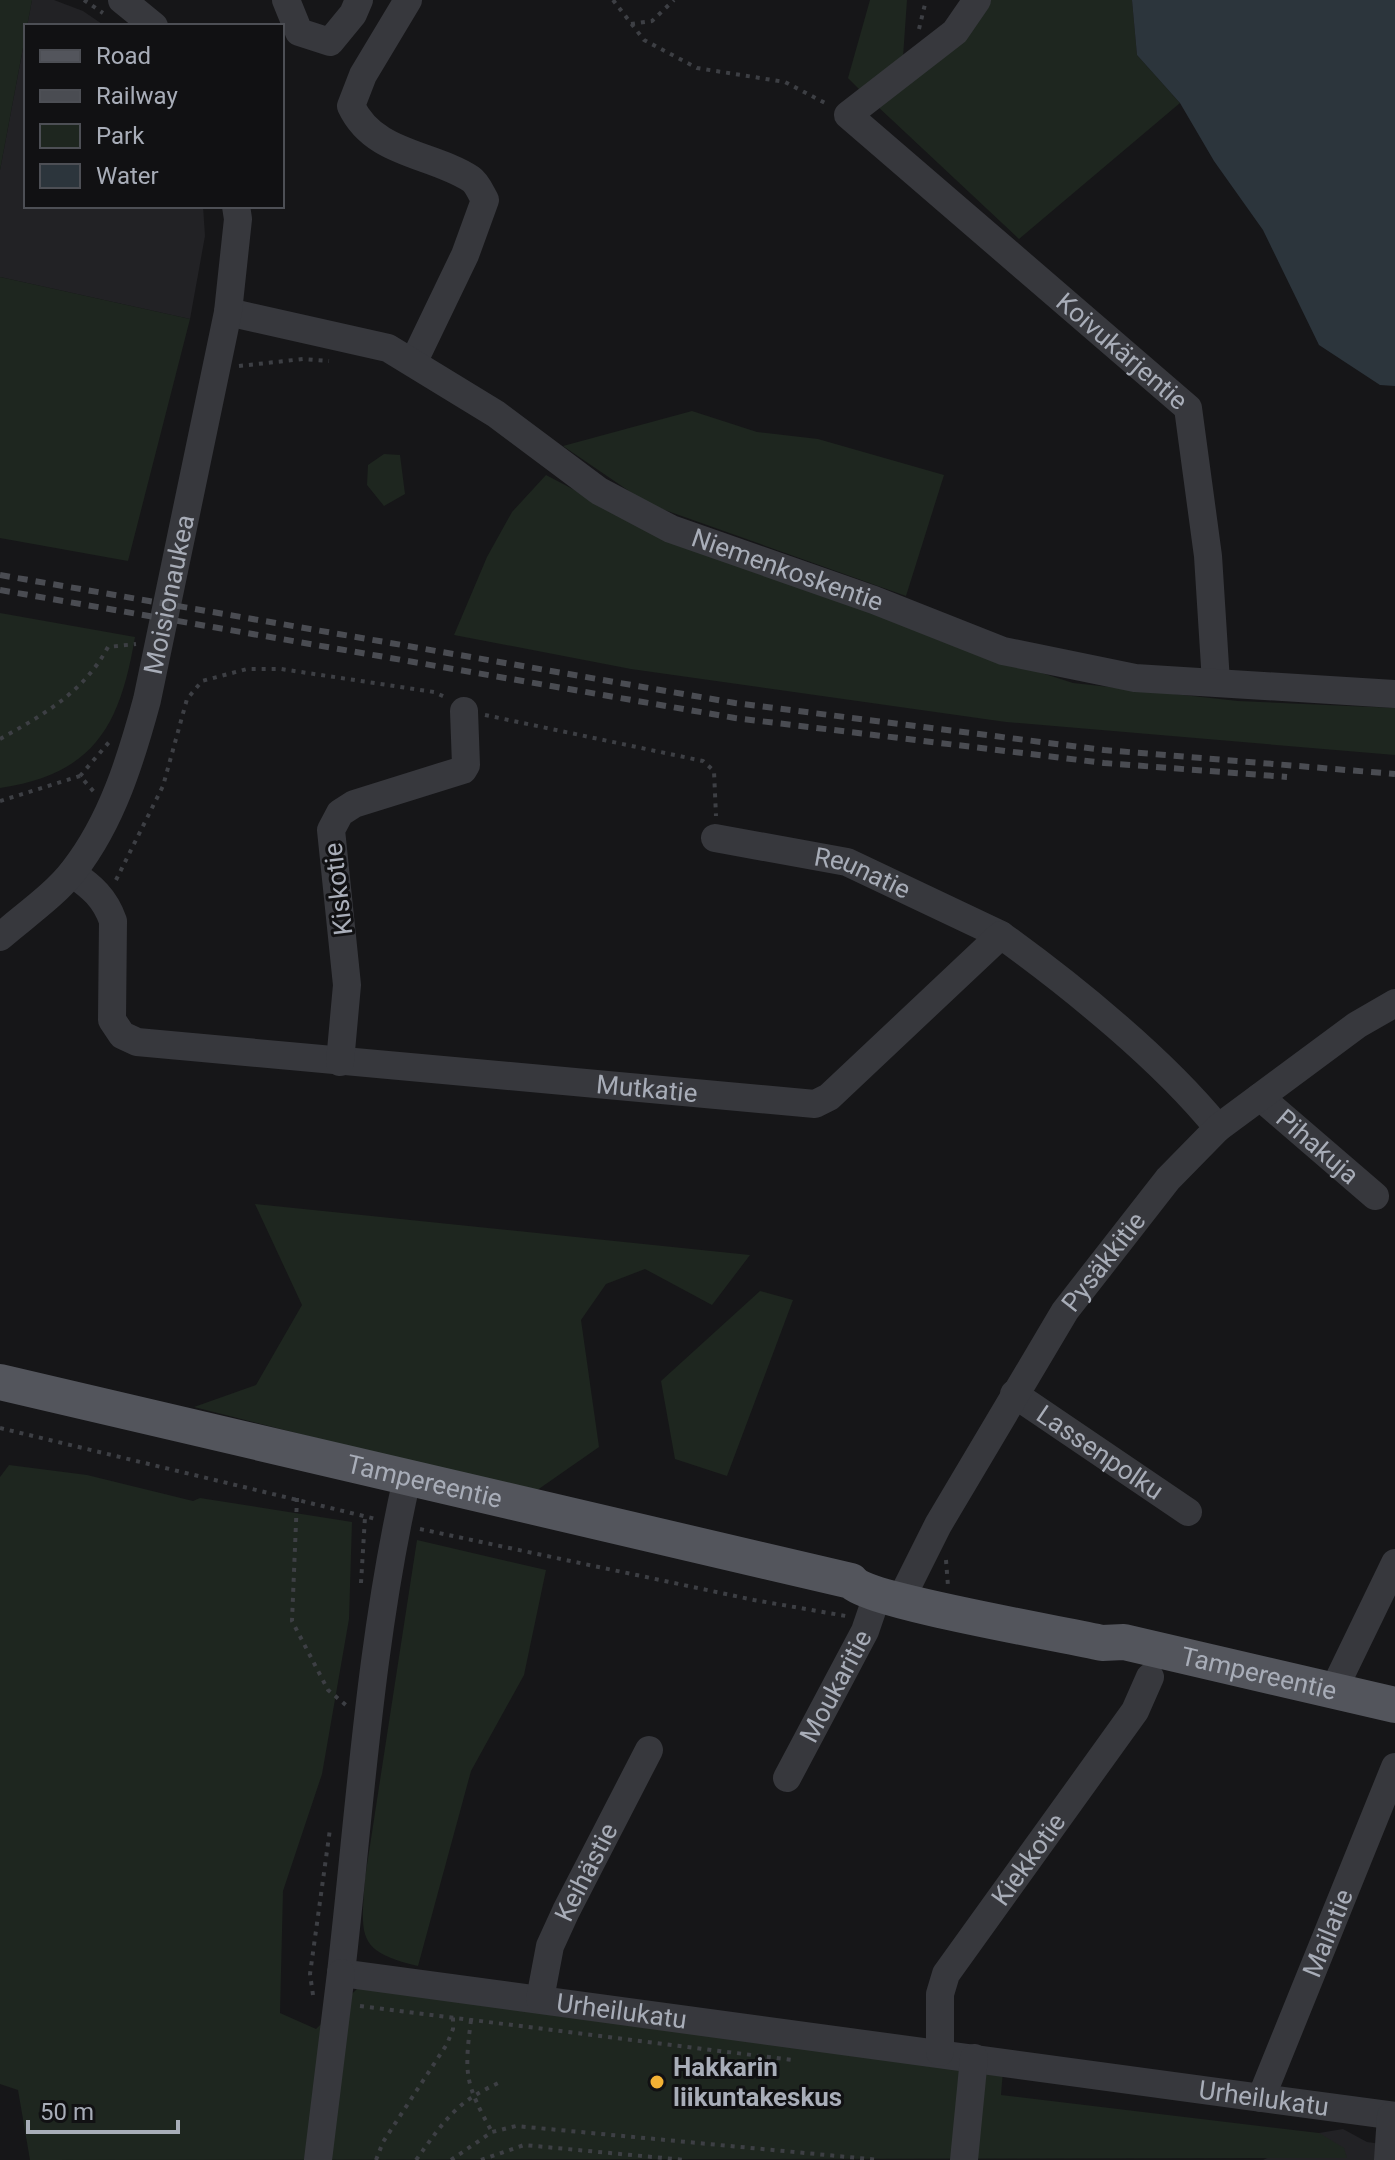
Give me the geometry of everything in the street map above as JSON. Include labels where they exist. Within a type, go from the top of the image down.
[{"type":"main road","name":"Tampereentie","points":[[0,1382],[885,1589],[946,1598],[1102,1643],[1124,1642],[1395,1705]]},
{"type":"street","points":[[122,0],[152,24]]},
{"type":"street","points":[[286,0],[299,32],[330,42],[353,14],[359,0]]},
{"type":"street","points":[[408,0],[363,75],[351,106],[360,124],[397,149],[473,180],[485,200],[465,255],[414,361]]},
{"type":"street","points":[[848,115],[955,32],[977,0]]},
{"type":"street","name":"Koivukärjentie","points":[[848,115],[1188,408],[1208,556],[1216,682]]},
{"type":"street","name":"Moisionaukea","points":[[0,937],[72,873],[93,842],[131,758],[147,700],[228,312],[238,219],[236,208]]},
{"type":"street","name":"Niemenkoskentie","points":[[228,312],[342,335],[388,348],[414,361],[496,414],[599,491],[671,529],[874,600],[1003,651],[1135,678],[1395,694]]},
{"type":"street","name":"Kiskotie","points":[[340,1062],[347,985],[331,830],[340,813],[354,804],[463,770],[466,765],[464,711]]},
{"type":"street","name":"Reunatie","points":[[715,838],[847,862],[1001,935]]},
{"type":"street","points":[[72,873],[104,899]]},
{"type":"street","name":"Mutkatie","points":[[104,899],[113,921],[112,1020],[122,1035],[137,1042],[815,1104],[829,1097],[1001,935]]},
{"type":"street","points":[[1001,935],[1056,975],[1196,1102],[1218,1128]]},
{"type":"street","name":"Pysäkkitie","points":[[885,1589],[927,1546],[1065,1311],[1168,1179],[1218,1128],[1357,1025],[1395,1003]]},
{"type":"street","name":"Pihakuja","points":[[1260,1097],[1375,1196]]},
{"type":"street","name":"Lassenpolku","points":[[1014,1394],[1188,1512]]},
{"type":"street","points":[[318,2160],[369,1725],[397,1524],[407,1479]]},
{"type":"street","points":[[1334,1689],[1395,1563]]},
{"type":"street","name":"Moukaritie","points":[[787,1778],[885,1589]]},
{"type":"street","name":"Kiekkotie","points":[[940,2052],[940,1994],[946,1974],[1135,1711],[1150,1677]]},
{"type":"street","name":"Keihästie","points":[[540,1999],[550,1946],[560,1923],[649,1750]]},
{"type":"street","name":"Mailatie","points":[[1261,2098],[1395,1767]]},
{"type":"street","name":"Urheilukatu","points":[[341,1973],[940,2052],[1393,2116]]},
{"type":"street","points":[[964,2160],[974,2058]]},
{"type":"street","points":[[1388,2160],[1393,2116]]},
{"type":"path","points":[[613,0],[644,40],[697,68],[785,82],[848,115]]},
{"type":"path","points":[[631,24],[652,21],[674,0]]},
{"type":"path","points":[[216,366],[256,367],[303,359],[334,362]]},
{"type":"path","points":[[0,739],[66,700],[99,665],[108,647],[141,644]]},
{"type":"path","points":[[104,899],[130,856],[163,786],[187,699],[202,681],[247,669],[281,669],[434,692],[464,711],[703,761],[714,771],[715,838]]},
{"type":"path","points":[[0,801],[36,790]]},
{"type":"path","points":[[0,1428],[397,1524]]},
{"type":"path","points":[[297,1498],[292,1621],[328,1690],[347,1706]]},
{"type":"path","points":[[360,1590],[365,1517]]},
{"type":"path","points":[[927,1546],[944,1555],[950,1575],[946,1598]]},
{"type":"path","points":[[345,1721],[349,1692]]},
{"type":"path","points":[[331,1825],[311,1989],[318,1998],[337,2003],[803,2061]]},
{"type":"path","points":[[376,2160],[383,2142],[447,2044],[453,2029],[453,2017]]},
{"type":"path","points":[[471,2020],[465,2070],[471,2095],[492,2132]]},
{"type":"path","points":[[416,2160],[457,2106],[471,2095],[503,2081]]},
{"type":"path","points":[[451,2160],[492,2132],[516,2126],[880,2160]]},
{"type":"path","points":[[481,2160],[524,2145],[685,2160]]},
{"type":"shaded area","points":[[32,0],[54,0],[83,11],[102,24],[27,24]]},
{"type":"shaded area","points":[[24,43],[24,208],[203,208],[205,236],[190,319],[0,277],[0,170]]},
{"type":"shaded area","points":[[1343,2129],[1367,2142],[1395,2146],[1395,2160],[1263,2160],[1319,2133]]},
{"type":"green space","points":[[0,0],[32,0],[27,24],[24,24],[24,42],[0,170]]},
{"type":"green space","points":[[870,0],[907,0],[903,57],[862,92],[848,78]]},
{"type":"green space","points":[[989,0],[1132,0],[1137,55],[1180,103],[1019,239],[875,104]]},
{"type":"green space","points":[[0,277],[190,319],[128,561],[0,538]]},
{"type":"green space","points":[[692,411],[757,432],[818,439],[944,475],[906,596],[648,504],[563,446]]},
{"type":"green space","points":[[384,454],[400,455],[405,494],[384,506],[367,485],[368,465]]},
{"type":"green space","points":[[546,475],[643,526],[833,596],[941,641],[1073,683],[1238,701],[1395,708],[1395,755],[1006,722],[631,669],[454,635],[487,557],[512,512]]},
{"type":"green space","points":[[0,613],[135,637],[121,696],[98,740],[81,757],[59,771],[0,788]]},
{"type":"green space","points":[[255,1204],[750,1255],[712,1305],[645,1269],[606,1284],[581,1320],[599,1447],[533,1493],[194,1407],[256,1385],[302,1305]]},
{"type":"green space","points":[[760,1291],[793,1300],[727,1476],[675,1459],[661,1381]]},
{"type":"green space","points":[[9,1465],[87,1475],[193,1501],[200,1498],[352,1522],[349,1619],[322,1774],[283,1891],[280,2013],[316,2029],[358,1988],[1003,2070],[1001,2095],[1319,2133],[1344,2148],[1347,2158],[30,2160],[18,2090],[0,2084],[0,1477]]},
{"type":"green space","points":[[417,1540],[546,1570],[524,1675],[471,1771],[418,1966],[383,1954],[373,1947],[367,1938],[363,1915],[365,1878]]},
{"type":"water","points":[[1132,0],[1395,0],[1395,386],[1380,385],[1319,345],[1263,230],[1214,161],[1180,103],[1137,55]]},
{"type":"railway","points":[[0,575],[735,703],[1104,750],[1395,774]]},
{"type":"railway","points":[[0,590],[735,718],[1104,763],[1287,777]]},
{"type":"place","name":"Hakkarin liikuntakeskus","points":[[657,2082]]}]
